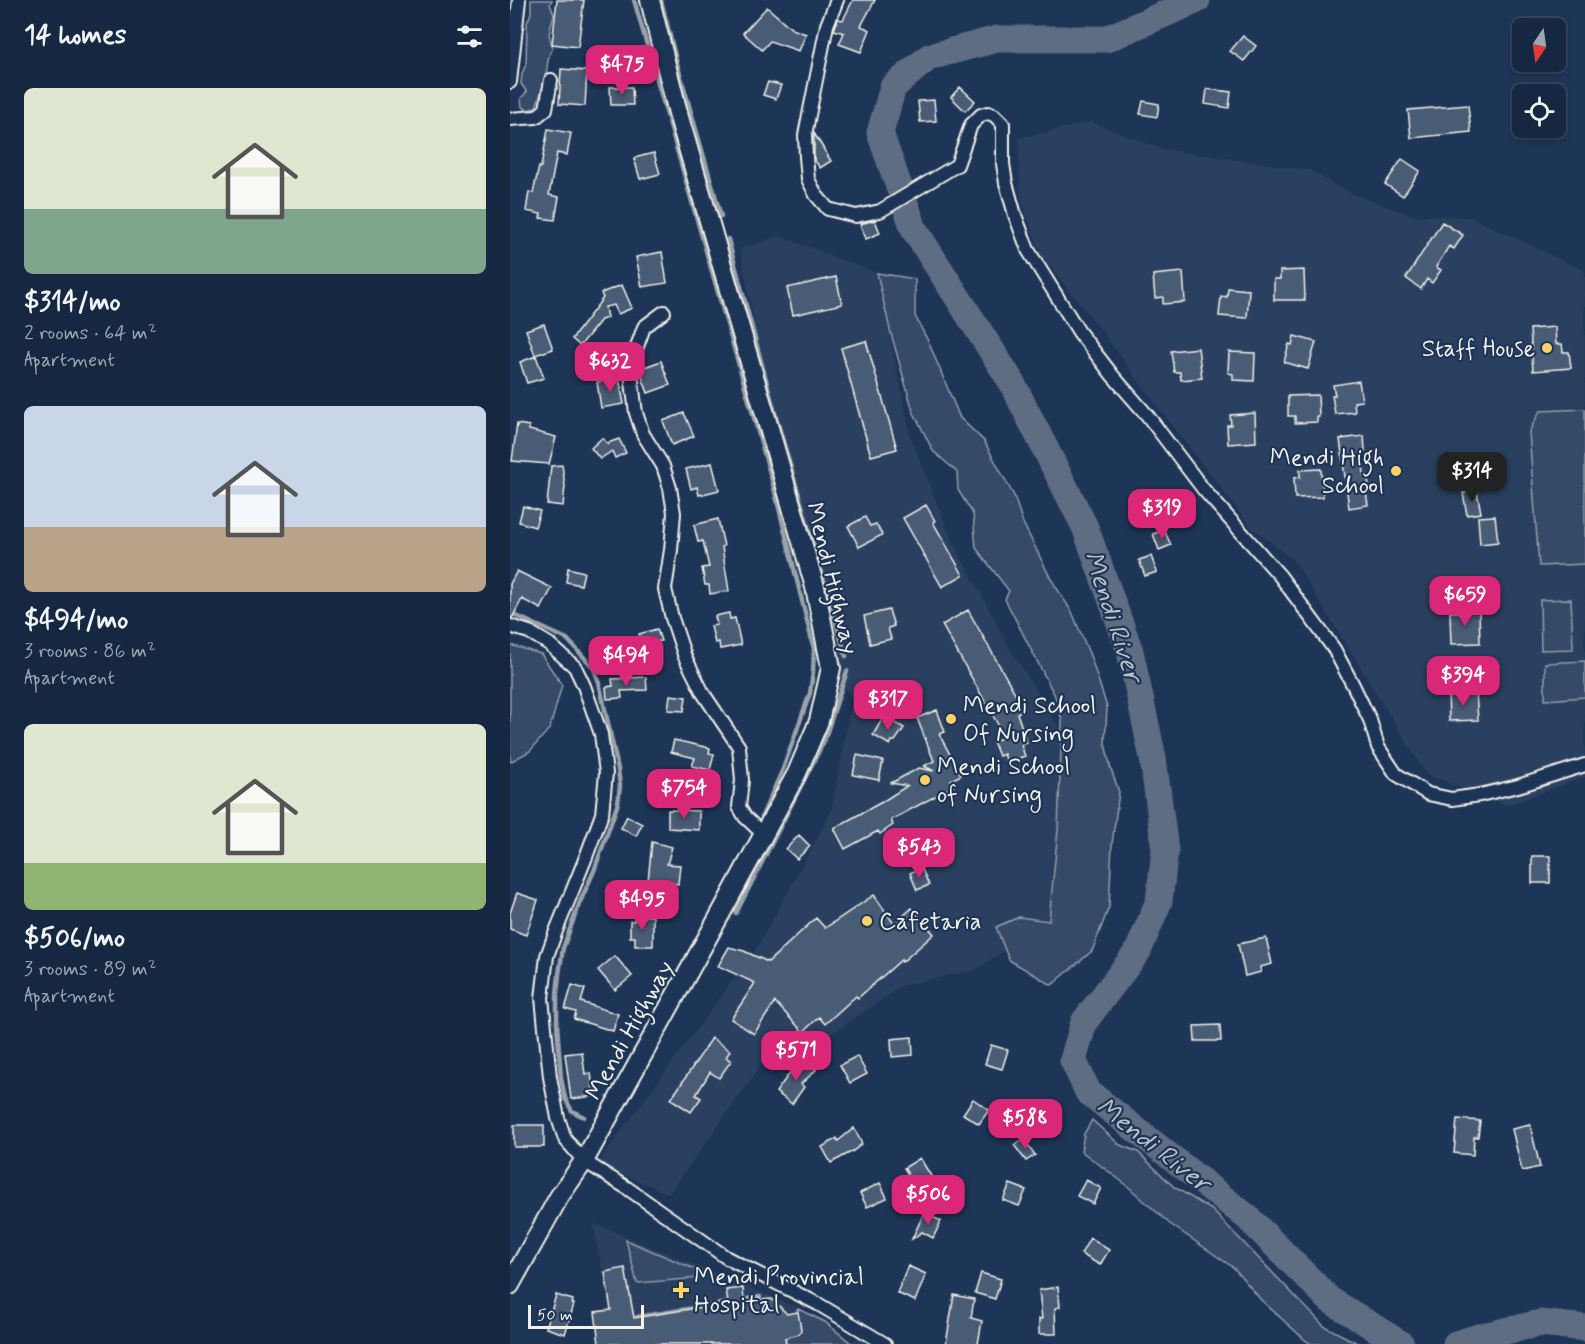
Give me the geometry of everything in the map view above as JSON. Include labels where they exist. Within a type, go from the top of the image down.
[{"type":"main road","name":"Mendi Highway","points":[[510,1286],[559,1197],[584,1161],[764,835],[819,721],[831,668],[815,587],[679,117],[650,0]]},
{"type":"street","points":[[510,82],[519,0]]},
{"type":"street","points":[[837,0],[827,25],[805,135],[808,179],[816,195],[828,210],[856,216],[880,211],[957,165],[971,125],[981,115],[988,113],[994,115],[1003,124],[1003,164],[1006,183],[1028,250],[1079,332],[1147,415],[1204,490],[1280,576],[1334,649],[1370,720],[1378,747],[1396,774],[1428,794],[1452,799],[1518,786],[1585,765]]},
{"type":"street","points":[[510,119],[536,117],[546,108],[551,80]]},
{"type":"street","points":[[664,312],[644,327],[630,366],[636,413],[643,434],[663,466],[670,488],[674,513],[665,589],[685,657],[703,693],[739,747],[742,780],[738,807],[764,835]]},
{"type":"street","points":[[510,626],[529,632],[549,644],[575,667],[601,734],[606,773],[602,814],[553,939],[542,998],[550,1077],[558,1118],[566,1139],[584,1161],[727,1258],[818,1304],[885,1344]]},
{"type":"shaded area","points":[[531,0],[552,0],[550,4],[554,14],[549,34],[553,48],[543,86],[536,107],[528,110],[522,107],[521,98],[527,92],[521,84],[526,64],[527,23],[531,13]]},
{"type":"shaded area","name":"Mendi High School","points":[[1092,122],[1162,149],[1309,170],[1350,193],[1411,215],[1471,217],[1585,271],[1585,777],[1508,805],[1427,775],[1295,562],[1251,527],[1097,325],[1042,257],[1020,196],[1019,138]]},
{"type":"shaded area","name":"Mendi School Of Nursing","points":[[780,236],[877,273],[911,439],[952,540],[1009,646],[1066,739],[1049,922],[975,970],[901,986],[835,1032],[767,1057],[669,1194],[598,1163],[759,945],[831,812],[852,699],[812,631],[740,248]]},
{"type":"shaded area","points":[[877,273],[915,279],[915,316],[929,343],[960,418],[984,441],[1014,496],[1023,523],[1051,579],[1072,612],[1091,658],[1107,707],[1105,743],[1119,792],[1112,844],[1109,907],[1092,951],[1052,985],[1009,960],[996,927],[1019,917],[1049,921],[1058,829],[1062,720],[1055,696],[1005,599],[1009,591],[976,548],[973,514],[958,490],[957,472],[933,451],[913,411],[890,330]]},
{"type":"shaded area","points":[[1585,409],[1585,564],[1539,566],[1529,432],[1540,411]]},
{"type":"shaded area","points":[[1571,599],[1573,649],[1541,650],[1540,600]]},
{"type":"shaded area","points":[[510,645],[541,654],[562,685],[550,728],[530,751],[510,762]]},
{"type":"shaded area","points":[[1585,661],[1585,697],[1545,700],[1545,663]]},
{"type":"shaded area","points":[[1092,1120],[1120,1145],[1138,1152],[1174,1187],[1212,1210],[1324,1326],[1359,1344],[1311,1344],[1304,1339],[1261,1300],[1234,1268],[1170,1224],[1124,1183],[1081,1151],[1084,1134]]},
{"type":"shaded area","name":"Mendi Provincial Hospital","points":[[593,1223],[825,1320],[852,1341],[867,1334],[876,1344],[638,1344],[632,1306],[609,1309]]},
{"type":"shaded area","points":[[626,1240],[702,1272],[704,1276],[637,1283]]},
{"type":"shaded area","points":[[798,1309],[825,1322],[852,1344],[786,1344],[783,1335]]},
{"type":"building","points":[[557,0],[584,0],[578,47],[552,44]]},
{"type":"building","points":[[853,0],[875,0],[861,26],[870,30],[861,52],[839,44],[844,33],[834,30],[838,19],[843,20]]},
{"type":"building","points":[[767,7],[792,29],[806,34],[799,51],[770,41],[762,50],[743,33]]},
{"type":"building","points":[[1243,36],[1256,46],[1244,61],[1230,51]]},
{"type":"building","points":[[561,69],[587,71],[585,106],[559,104]]},
{"type":"building","points":[[768,82],[781,85],[776,99],[763,95]]},
{"type":"building","points":[[610,87],[632,87],[633,105],[611,105]]},
{"type":"building","points":[[960,87],[975,101],[965,111],[951,97]]},
{"type":"building","points":[[1207,89],[1231,92],[1229,108],[1205,104]]},
{"type":"building","points":[[934,100],[936,121],[920,122],[918,101]]},
{"type":"building","points":[[1143,101],[1159,104],[1157,117],[1140,114]]},
{"type":"building","points":[[1468,105],[1471,132],[1411,138],[1408,110]]},
{"type":"building","points":[[548,129],[571,133],[567,155],[557,153],[549,195],[559,197],[555,220],[540,218],[541,214],[526,211],[529,192],[533,193],[539,167],[541,167]]},
{"type":"building","points":[[814,133],[831,161],[820,168],[814,159]]},
{"type":"building","points":[[654,153],[660,174],[640,179],[634,158]]},
{"type":"building","points":[[1402,159],[1420,171],[1403,196],[1385,184]]},
{"type":"building","points":[[875,220],[880,233],[866,239],[860,224]]},
{"type":"building","points":[[1442,222],[1463,235],[1454,249],[1449,246],[1436,267],[1441,270],[1432,283],[1427,279],[1421,289],[1406,278]]},
{"type":"building","points":[[662,252],[667,283],[642,287],[636,257]]},
{"type":"building","points":[[1304,270],[1305,300],[1274,300],[1274,279],[1280,279],[1280,271]]},
{"type":"building","points":[[1183,272],[1185,302],[1163,304],[1163,297],[1155,298],[1153,275]]},
{"type":"building","points":[[836,277],[842,304],[793,315],[787,288]]},
{"type":"building","points":[[622,285],[632,308],[618,314],[614,305],[605,307],[607,318],[601,320],[580,346],[572,339],[603,298],[601,293]]},
{"type":"building","points":[[1228,288],[1249,290],[1247,318],[1219,316],[1221,296],[1227,297]]},
{"type":"building","points":[[544,324],[553,349],[535,355],[526,330]]},
{"type":"building","name":"Staff House","points":[[1555,327],[1556,344],[1562,344],[1563,352],[1569,352],[1571,368],[1533,371],[1530,329]]},
{"type":"building","points":[[1294,336],[1316,342],[1308,369],[1284,362]]},
{"type":"building","points":[[866,341],[897,449],[871,456],[841,348]]},
{"type":"building","points":[[1198,348],[1202,378],[1181,380],[1180,372],[1174,372],[1171,351]]},
{"type":"building","points":[[1229,352],[1255,353],[1254,381],[1233,380],[1233,374],[1228,373]]},
{"type":"building","points":[[536,356],[544,378],[527,383],[520,362]]},
{"type":"building","points":[[661,361],[670,385],[648,393],[639,369]]},
{"type":"building","points":[[619,378],[624,404],[601,408],[597,382]]},
{"type":"building","points":[[1359,381],[1362,401],[1354,402],[1355,412],[1335,414],[1333,385]]},
{"type":"building","points":[[1318,395],[1319,417],[1317,417],[1317,422],[1295,423],[1295,416],[1288,416],[1288,396]]},
{"type":"building","points":[[684,413],[694,436],[672,445],[663,421]]},
{"type":"building","points":[[1255,413],[1256,442],[1228,444],[1227,425],[1231,425],[1230,415]]},
{"type":"building","points":[[517,424],[529,426],[529,430],[556,437],[549,464],[512,461]]},
{"type":"building","points":[[1364,436],[1365,451],[1362,451],[1364,475],[1367,474],[1370,491],[1366,492],[1368,505],[1349,508],[1340,439]]},
{"type":"building","points":[[602,438],[609,445],[608,443],[619,439],[626,453],[615,458],[612,451],[600,459],[591,448]]},
{"type":"building","points":[[712,463],[719,490],[699,495],[697,487],[691,489],[686,469]]},
{"type":"building","points":[[562,465],[565,486],[563,506],[547,504],[551,466]]},
{"type":"building","points":[[1321,469],[1323,497],[1295,498],[1294,478],[1300,477],[1300,470]]},
{"type":"building","points":[[1477,491],[1481,513],[1467,515],[1463,493]]},
{"type":"building","points":[[926,505],[963,575],[942,587],[903,518]]},
{"type":"building","points":[[523,506],[540,511],[535,527],[519,522]]},
{"type":"building","points":[[1495,516],[1498,542],[1480,544],[1478,517]]},
{"type":"building","points":[[865,517],[870,526],[876,524],[882,535],[859,547],[848,526]]},
{"type":"building","points":[[718,519],[724,546],[722,547],[729,591],[710,594],[709,585],[705,585],[702,568],[709,567],[703,541],[698,542],[694,525]]},
{"type":"building","points":[[1164,530],[1171,545],[1159,550],[1153,534]]},
{"type":"building","points":[[1151,556],[1157,572],[1145,576],[1139,560]]},
{"type":"building","points":[[568,568],[584,572],[581,585],[566,582]]},
{"type":"building","points":[[517,571],[552,588],[541,609],[522,599],[510,618],[510,584]]},
{"type":"building","points":[[889,610],[894,626],[888,628],[891,639],[870,644],[864,616]]},
{"type":"building","points":[[968,610],[1024,709],[1017,713],[1027,743],[1021,745],[1025,756],[1007,762],[1004,754],[999,756],[993,741],[1005,737],[942,625]]},
{"type":"building","points":[[1479,611],[1480,643],[1451,644],[1450,612]]},
{"type":"building","points":[[729,613],[730,619],[735,618],[741,645],[720,649],[719,642],[715,643],[711,626],[717,625],[715,616]]},
{"type":"building","points":[[657,629],[661,641],[643,644],[639,634]]},
{"type":"building","points":[[646,677],[647,690],[621,691],[622,698],[607,699],[606,687],[613,686],[612,679]]},
{"type":"building","points":[[1476,692],[1478,720],[1449,721],[1448,693]]},
{"type":"building","points":[[670,695],[686,697],[684,711],[668,710]]},
{"type":"building","points":[[937,710],[945,732],[939,734],[961,775],[951,780],[954,786],[891,820],[893,825],[880,834],[878,831],[845,849],[834,828],[907,786],[891,783],[919,768],[934,771],[924,766],[934,761],[917,718]]},
{"type":"building","points":[[884,716],[904,728],[890,745],[873,735]]},
{"type":"building","points":[[674,740],[710,748],[709,753],[714,754],[710,770],[692,766],[695,758],[671,752]]},
{"type":"building","points":[[857,755],[883,761],[879,780],[853,775]]},
{"type":"building","points":[[668,810],[699,811],[699,830],[668,828]]},
{"type":"building","points":[[627,816],[642,824],[636,836],[621,828]]},
{"type":"building","points":[[799,835],[810,846],[797,859],[786,849]]},
{"type":"building","points":[[652,842],[672,847],[667,864],[680,865],[678,884],[648,881]]},
{"type":"building","points":[[1532,856],[1550,856],[1550,883],[1532,883]]},
{"type":"building","points":[[921,867],[929,885],[917,890],[910,873]]},
{"type":"building","points":[[517,893],[538,900],[526,935],[510,929],[510,913]]},
{"type":"building","points":[[874,895],[894,924],[912,908],[934,934],[858,998],[856,996],[825,1024],[819,1017],[803,1032],[775,1002],[754,1034],[731,1019],[755,983],[718,966],[729,947],[768,962],[816,918],[825,928]]},
{"type":"building","points":[[634,916],[653,916],[653,946],[635,946],[635,937],[630,937],[630,921],[634,921]]},
{"type":"building","points":[[1266,938],[1272,964],[1260,967],[1261,972],[1245,976],[1238,944]]},
{"type":"building","points":[[615,956],[632,976],[615,990],[598,970]]},
{"type":"building","points":[[572,985],[585,989],[581,1002],[618,1014],[613,1031],[574,1019],[576,1012],[565,1009]]},
{"type":"building","points":[[1220,1025],[1221,1041],[1195,1041],[1194,1026]]},
{"type":"building","points":[[912,1037],[913,1055],[892,1057],[891,1039]]},
{"type":"building","points":[[712,1038],[730,1051],[726,1057],[731,1061],[719,1078],[710,1072],[696,1095],[701,1098],[691,1112],[671,1099]]},
{"type":"building","points":[[991,1045],[1008,1050],[1002,1069],[985,1064]]},
{"type":"building","points":[[582,1052],[585,1074],[591,1073],[594,1096],[571,1099],[565,1054]]},
{"type":"building","points":[[857,1056],[867,1074],[850,1083],[840,1065]]},
{"type":"building","points":[[805,1059],[816,1070],[801,1084],[804,1087],[792,1104],[776,1092],[789,1074]]},
{"type":"building","points":[[973,1099],[989,1110],[979,1124],[963,1114]]},
{"type":"building","points":[[1457,1119],[1480,1121],[1478,1137],[1474,1137],[1473,1155],[1454,1153]]},
{"type":"building","points":[[514,1125],[544,1125],[544,1147],[514,1147]]},
{"type":"building","points":[[1530,1125],[1540,1167],[1522,1171],[1512,1129]]},
{"type":"building","points":[[854,1128],[862,1144],[831,1163],[822,1147],[837,1138],[838,1141]]},
{"type":"building","points":[[1024,1139],[1035,1155],[1026,1161],[1014,1145]]},
{"type":"building","points":[[920,1158],[931,1176],[931,1181],[917,1189],[914,1185],[909,1188],[902,1178],[908,1174],[904,1168]]},
{"type":"building","points":[[1086,1180],[1101,1188],[1093,1204],[1077,1196]]},
{"type":"building","points":[[880,1183],[887,1198],[867,1207],[860,1193]]},
{"type":"building","points":[[1010,1184],[1026,1190],[1019,1206],[1003,1200]]},
{"type":"building","points":[[924,1213],[941,1221],[933,1238],[922,1232],[912,1239]]},
{"type":"building","points":[[1090,1238],[1109,1250],[1100,1265],[1081,1254]]},
{"type":"building","points":[[908,1266],[926,1274],[915,1301],[897,1293]]},
{"type":"building","points":[[625,1268],[634,1318],[728,1303],[726,1290],[743,1288],[744,1300],[772,1299],[787,1314],[798,1312],[801,1330],[799,1334],[785,1338],[786,1344],[599,1344],[595,1312],[611,1310],[605,1272]]},
{"type":"building","points":[[981,1273],[1001,1279],[995,1299],[975,1293]]},
{"type":"building","points":[[1058,1287],[1060,1307],[1055,1308],[1056,1334],[1039,1334],[1039,1319],[1042,1319],[1039,1290]]},
{"type":"building","points":[[556,1295],[573,1300],[572,1304],[574,1304],[565,1334],[546,1328]]},
{"type":"building","points":[[954,1295],[974,1299],[971,1318],[982,1321],[978,1344],[946,1344]]},
{"type":"waterway","points":[[634,0],[773,484],[814,649],[810,693],[783,769],[762,816]]},
{"type":"waterway","points":[[661,0],[721,216]]},
{"type":"waterway","name":"Mendi River","points":[[1197,0],[1106,39],[997,39],[929,57],[893,87],[880,133],[914,229],[1011,381],[1085,527],[1130,651],[1153,758],[1165,850],[1159,901],[1138,951],[1084,1022],[1073,1060],[1088,1092],[1247,1217],[1330,1300],[1401,1344]]},
{"type":"waterway","points":[[728,239],[778,424],[846,656]]},
{"type":"waterway","points":[[510,613],[567,639],[593,667],[599,682],[618,769],[620,786],[618,803],[563,948],[557,994],[561,1078],[565,1098],[572,1111],[584,1117]]},
{"type":"waterway","points":[[736,913],[824,741],[847,671]]},
{"type":"waterway","points":[[741,1300],[760,1297]]},
{"type":"waterway","points":[[697,1308],[732,1302]]},
{"type":"waterway","points":[[637,1317],[694,1308]]},
{"type":"waterway","name":"Mendi River","points":[[1456,1344],[1541,1323],[1585,1328]]},
{"type":"place","name":"Staff House","points":[[1547,348]]},
{"type":"place","name":"Mendi High School","points":[[1396,471]]},
{"type":"place","name":"Mendi School Of Nursing","points":[[951,719]]},
{"type":"place","name":"Mendi School of Nursing","points":[[925,780]]},
{"type":"place","name":"Cafetaria","points":[[867,921]]},
{"type":"place","name":"Mendi Provincial Hospital","points":[[681,1290]]}]
